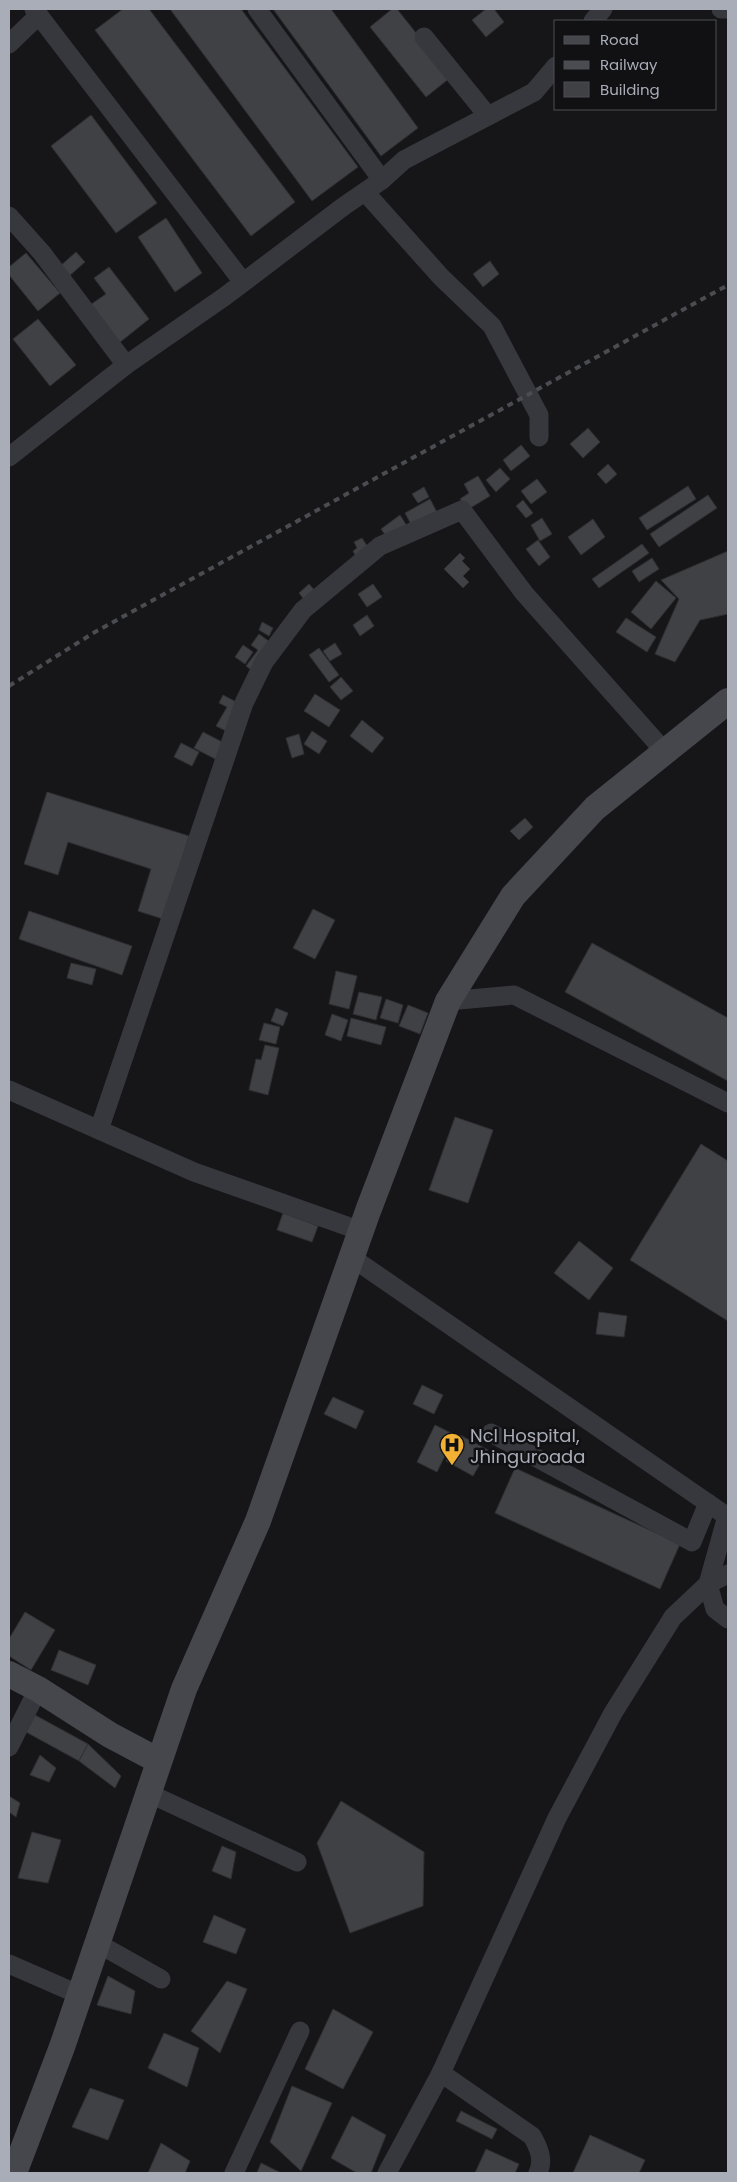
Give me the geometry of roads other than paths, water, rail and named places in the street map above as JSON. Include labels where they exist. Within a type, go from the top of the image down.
[{"type":"street","points":[[257,9],[382,180]]},
{"type":"street","points":[[594,20],[603,9]]},
{"type":"street","points":[[721,9],[728,10]]},
{"type":"street","points":[[9,44],[37,12],[243,282]]},
{"type":"street","points":[[424,37],[488,116]]},
{"type":"street","points":[[9,457],[126,365],[382,180],[404,160],[534,92],[554,68]]},
{"type":"street","points":[[365,192],[441,277],[492,326],[539,415],[540,437]]},
{"type":"street","points":[[9,216],[42,253],[126,365]]},
{"type":"street","points":[[99,1130],[244,703],[264,662],[303,610],[380,546],[462,510],[524,593],[665,752]]},
{"type":"street","points":[[16,2173],[80,1994],[184,1689],[258,1521],[351,1257],[448,1001],[513,896],[595,808],[728,701]]},
{"type":"street","points":[[448,1001],[514,995],[728,1103]]},
{"type":"street","points":[[9,1090],[194,1172],[361,1231]]},
{"type":"street","points":[[351,1257],[728,1516],[708,1584],[715,1610],[728,1619]]},
{"type":"street","points":[[491,1433],[692,1542],[708,1503]]},
{"type":"street","points":[[387,2173],[441,2073],[557,1818],[613,1713],[673,1616],[708,1584],[728,1574]]},
{"type":"street","points":[[9,1674],[38,1689],[110,1736],[159,1761]]},
{"type":"street","points":[[9,1746],[38,1689]]},
{"type":"street","points":[[148,1793],[297,1862]]},
{"type":"street","points":[[97,1943],[161,1979]]},
{"type":"street","points":[[9,1964],[80,1994]]},
{"type":"street","points":[[234,2173],[300,2031]]},
{"type":"street","points":[[441,2073],[532,2136],[540,2149],[540,2168],[538,2173]]},
{"type":"railway","points":[[9,686],[95,632],[728,285]]},
{"type":"place","name":"Ncl Hospital, Jhinguroada","points":[[452,1466]]}]
